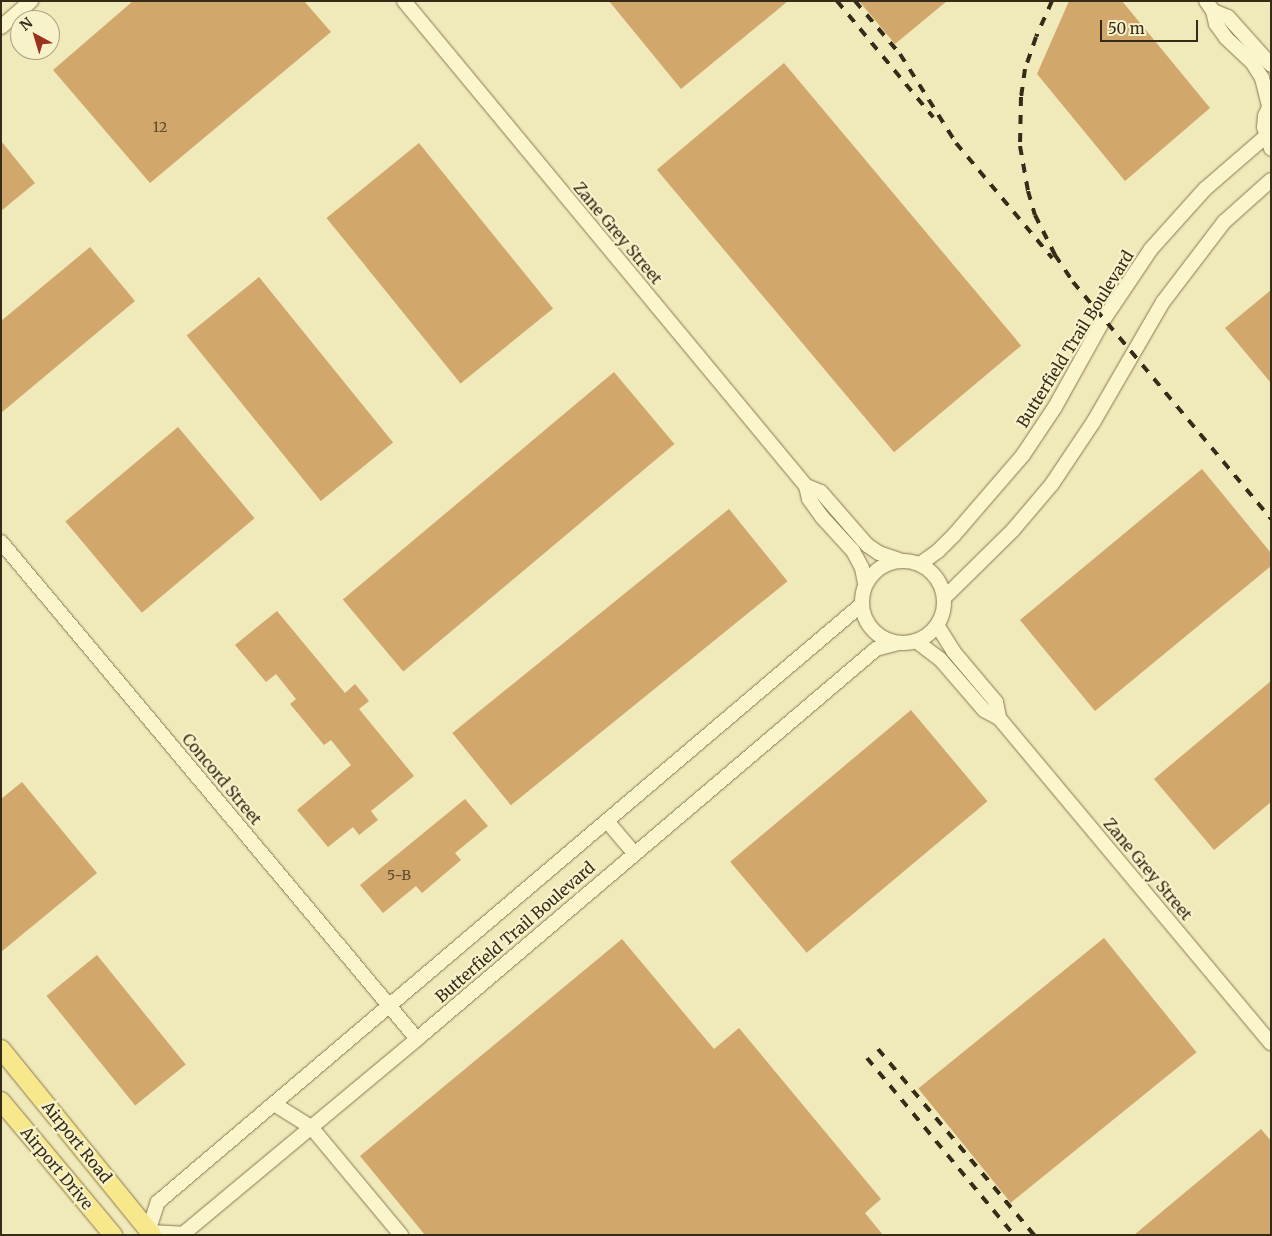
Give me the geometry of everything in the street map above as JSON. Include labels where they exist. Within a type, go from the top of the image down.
[{"type":"main road","name":"Airport Road","points":[[1,1049],[149,1234]]},
{"type":"main road","name":"Airport Drive","points":[[1,1100],[113,1235]]},
{"type":"street","points":[[1,27],[32,1]]},
{"type":"street","name":"Zane Grey Street","points":[[404,1],[806,486],[809,500],[853,551],[862,568],[865,584]]},
{"type":"street","points":[[1210,6],[1228,16],[1271,65]]},
{"type":"street","points":[[1210,6],[1216,24],[1226,38],[1252,62],[1262,78],[1270,105],[1264,126],[1268,143]]},
{"type":"street","name":"Butterfield Trail Boulevard","points":[[920,564],[938,552],[1023,455],[1055,407],[1118,297],[1151,249],[1205,189],[1268,143]]},
{"type":"street","points":[[944,598],[1013,530],[1043,496],[1094,421],[1163,302],[1224,222],[1271,180]]},
{"type":"street","name":"Zane Grey Street","points":[[806,486],[821,492],[867,545],[879,553],[899,560]]},
{"type":"street","name":"Concord Street","points":[[1,542],[417,1039]]},
{"type":"street","points":[[899,560],[920,564],[937,578],[944,598],[943,612],[937,624],[928,635],[916,641],[898,643],[880,637],[867,623],[861,605],[865,584],[879,568],[899,560]]},
{"type":"street","name":"Butterfield Trail Boulevard","points":[[861,605],[158,1202],[149,1234],[183,1234],[417,1039],[876,649],[898,643]]},
{"type":"street","name":"Zane Grey Street","points":[[937,624],[953,651],[996,702],[999,718]]},
{"type":"street","name":"Zane Grey Street","points":[[916,641],[941,661],[984,710],[999,718],[1271,1043]]},
{"type":"street","points":[[607,821],[634,853]]},
{"type":"street","points":[[274,1104],[311,1127],[401,1235]]},
{"type":"building","points":[[133,1],[304,1],[331,32],[150,183],[53,70]]},
{"type":"building","points":[[609,1],[788,1],[681,89]]},
{"type":"building","points":[[859,1],[947,1],[895,44]]},
{"type":"building","points":[[1069,1],[1122,1],[1210,108],[1125,181],[1037,74]]},
{"type":"building","points":[[784,63],[1021,346],[894,452],[657,170]]},
{"type":"building","points":[[1,141],[35,183],[1,211]]},
{"type":"building","points":[[419,143],[553,309],[461,383],[327,218]]},
{"type":"building","points":[[90,247],[135,301],[1,413],[1,321]]},
{"type":"building","points":[[259,277],[393,443],[321,501],[187,336]]},
{"type":"building","points":[[1271,290],[1271,383],[1225,328]]},
{"type":"building","points":[[614,372],[674,444],[403,672],[343,600]]},
{"type":"building","points":[[178,427],[254,518],[142,613],[65,521]]},
{"type":"building","points":[[1202,469],[1271,553],[1271,566],[1095,711],[1020,620]]},
{"type":"building","points":[[729,509],[788,581],[511,805],[452,733]]},
{"type":"building","points":[[277,611],[345,693],[355,684],[369,701],[359,709],[414,776],[371,811],[378,820],[359,835],[353,827],[328,847],[297,810],[351,765],[331,740],[324,745],[290,704],[296,699],[276,674],[266,682],[235,645]]},
{"type":"building","points":[[1271,681],[1271,802],[1214,850],[1154,779]]},
{"type":"building","points":[[911,710],[987,801],[807,953],[730,862]]},
{"type":"building","points":[[22,782],[97,873],[1,952],[1,799]]},
{"type":"building","points":[[465,799],[488,826],[455,853],[461,860],[422,893],[416,886],[383,913],[360,885]]},
{"type":"building","points":[[1104,938],[1197,1052],[1011,1203],[918,1088]]},
{"type":"building","points":[[622,939],[714,1049],[739,1028],[881,1199],[865,1213],[883,1235],[425,1235],[360,1156]]},
{"type":"building","points":[[97,955],[186,1065],[135,1105],[46,996]]},
{"type":"building","points":[[1261,1129],[1271,1141],[1271,1235],[1134,1235]]},
{"type":"railway","points":[[837,1],[933,117]]},
{"type":"railway","points":[[855,1],[900,54],[956,143],[1052,258]]},
{"type":"railway","points":[[1052,1],[1036,37],[1025,69],[1021,97],[1020,146],[1028,191],[1035,215],[1055,255],[1073,282],[1271,519]]},
{"type":"railway","points":[[878,1049],[1034,1235]]},
{"type":"railway","points":[[867,1058],[1014,1235]]}]
